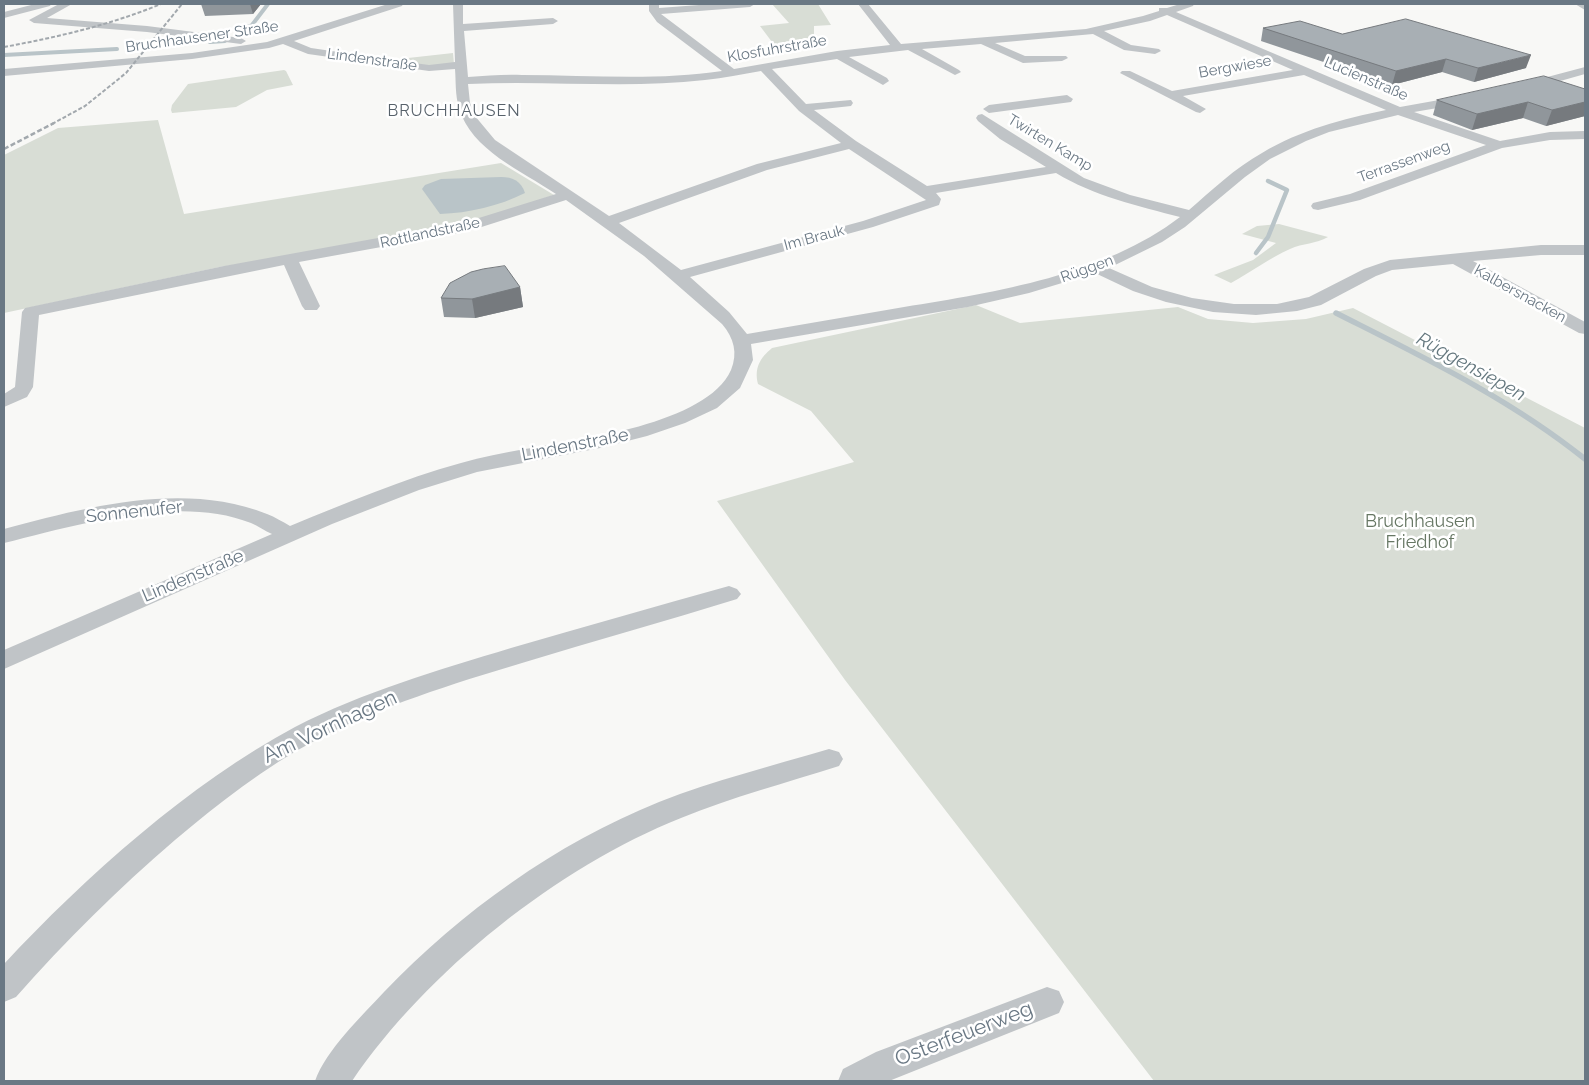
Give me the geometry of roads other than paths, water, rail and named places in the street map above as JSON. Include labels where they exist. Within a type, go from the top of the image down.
[{"type":"street","points":[[4,15],[46,4]]},
{"type":"street","points":[[67,4],[34,20],[147,29],[269,45]]},
{"type":"street","name":"Bruchhausener Straße","points":[[4,73],[192,56],[269,45],[286,41],[360,11],[398,4]]},
{"type":"street","points":[[458,4],[460,65],[466,114],[480,134],[495,148],[609,221],[678,275],[722,315],[742,340]]},
{"type":"street","points":[[654,8],[750,4]]},
{"type":"street","points":[[863,4],[903,47],[955,72]]},
{"type":"street","name":"Klosfuhrstraße","points":[[462,82],[548,77],[653,80],[704,77],[837,54],[903,47],[983,42],[1096,30],[1146,19],[1189,4]]},
{"type":"street","points":[[1580,4],[1585,6]]},
{"type":"street","name":"Lucienstraße","points":[[1152,6],[1399,111],[1499,144],[1550,136],[1585,135]]},
{"type":"street","points":[[654,8],[667,25],[733,73]]},
{"type":"street","points":[[458,28],[553,21]]},
{"type":"street","points":[[1096,30],[1128,48],[1155,50]]},
{"type":"street","name":"Lindenstraße","points":[[286,41],[308,51],[414,66],[429,68],[460,65]]},
{"type":"street","points":[[983,42],[1023,60],[1062,58]]},
{"type":"street","points":[[837,54],[883,81]]},
{"type":"street","points":[[764,68],[803,108],[850,144],[925,191],[1057,169]]},
{"type":"street","points":[[1509,91],[1585,70]]},
{"type":"street","name":"Bergwiese","points":[[1170,95],[1305,71]]},
{"type":"street","name":"Bergwiese","points":[[1126,73],[1200,109]]},
{"type":"street","points":[[1537,84],[1561,92]]},
{"type":"street","name":"Rüggen","points":[[742,340],[1004,295],[1095,267],[1140,247],[1191,215],[1238,174],[1280,148],[1327,130],[1399,111],[1483,96]]},
{"type":"street","name":"Twirten Kamp","points":[[1067,99],[979,113],[1005,136],[1078,181],[1109,193],[1191,215]]},
{"type":"street","points":[[803,108],[847,103]]},
{"type":"street","points":[[609,221],[762,166],[850,144]]},
{"type":"street","name":"Terrassenweg","points":[[1318,206],[1355,197],[1499,144]]},
{"type":"street","name":"Im Brauk","points":[[678,275],[868,224],[929,205],[934,202],[934,199],[925,191]]},
{"type":"street","name":"Rottlandstraße","points":[[4,401],[20,393],[24,387],[31,312],[206,275],[468,226],[567,195]]},
{"type":"street","name":"Kalbersnacken","points":[[1095,267],[1145,290],[1181,301],[1216,307],[1265,309],[1294,306],[1314,301],[1378,268],[1402,263],[1541,250],[1585,250]]},
{"type":"street","name":"Kalbersnacken","points":[[1455,258],[1585,329]]},
{"type":"street","points":[[290,260],[311,306]]},
{"type":"street","name":"Lindenstraße","points":[[4,660],[290,535],[410,487],[464,468],[622,436],[688,416],[718,398],[738,379],[744,360],[742,340]]},
{"type":"street","name":"Sonnenufer","points":[[4,536],[63,521],[118,510],[145,507],[194,506],[253,515],[274,524],[290,535]]},
{"type":"street","name":"Am Vornhagen","points":[[4,987],[74,912],[121,869],[230,781],[286,744],[334,721],[427,684],[561,641],[729,594]]},
{"type":"street","points":[[332,1081],[360,1045],[412,986],[475,927],[516,894],[543,876],[590,848],[709,795],[830,759]]},
{"type":"street","name":"Osterfeuerweg","points":[[855,1081],[896,1060],[1047,1002]]},
{"type":"waterway","points":[[236,36],[238,31],[252,25],[268,4]]},
{"type":"waterway","points":[[210,42],[225,41]]},
{"type":"waterway","points":[[4,55],[117,49]]},
{"type":"waterway","points":[[1256,253],[1268,237],[1287,190],[1268,181]]},
{"type":"waterway","name":"Rüggensiepen","points":[[1336,313],[1433,362],[1496,398],[1556,437],[1585,459]]},
{"type":"railway","points":[[4,47],[84,30],[161,4]]},
{"type":"railway","points":[[52,124],[85,106],[126,73],[182,4]]},
{"type":"railway","points":[[4,149],[54,123]]},
{"type":"district","name":"BRUCHHAUSEN","points":[[454,111]]},
{"type":"park label","name":"Bruchhausen Friedhof","points":[[1420,532]]}]
